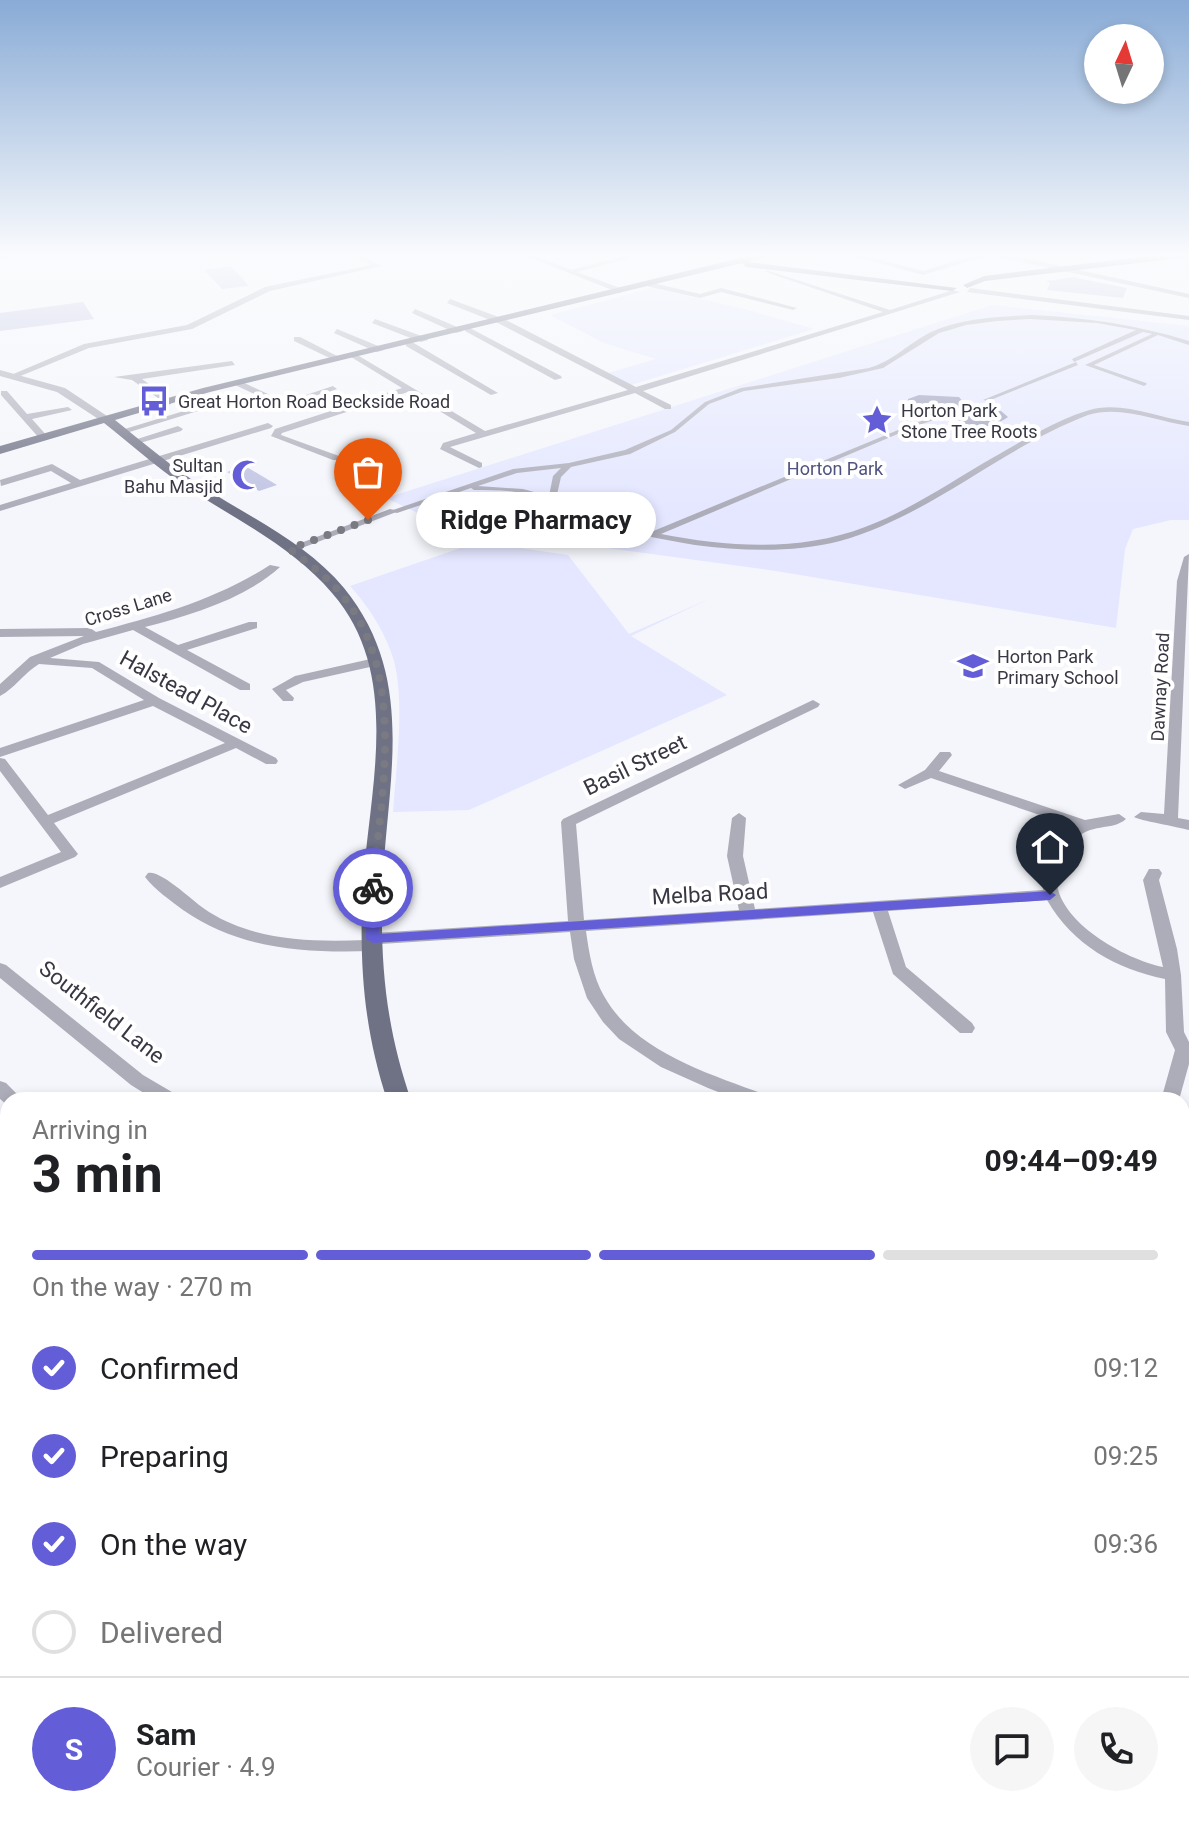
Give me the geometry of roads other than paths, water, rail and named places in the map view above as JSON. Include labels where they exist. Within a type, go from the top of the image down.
[{"type":"main road","points":[[3,446],[238,383],[429,339]]},
{"type":"main road","points":[[107,420],[155,459],[317,570],[337,589],[357,617],[375,662],[385,706],[383,776],[372,901],[373,993],[383,1052],[396,1092]]},
{"type":"street","points":[[43,437],[4,393],[19,379],[73,349],[131,339]]},
{"type":"street","points":[[297,339],[339,359]]},
{"type":"street","points":[[354,339],[380,350]]},
{"type":"street","points":[[482,339],[558,378]]},
{"type":"street","points":[[534,339],[668,407]]},
{"type":"street","points":[[479,465],[445,449],[446,445],[803,339]]},
{"type":"street","points":[[290,549],[516,471],[569,465],[651,444],[673,431],[707,403],[724,395],[743,389],[869,370],[906,355],[923,339]]},
{"type":"street","points":[[986,400],[1122,339],[1135,344]]},
{"type":"street","points":[[1088,365],[1144,339]]},
{"type":"street","points":[[409,344],[494,393]]},
{"type":"street","points":[[530,361],[576,349]]},
{"type":"street","points":[[1098,349],[1112,354]]},
{"type":"street","points":[[354,355],[483,434]]},
{"type":"street","points":[[1075,362],[1144,384]]},
{"type":"street","points":[[118,377],[134,378],[232,363]]},
{"type":"street","points":[[0,373],[61,390],[107,420]]},
{"type":"street","points":[[134,378],[168,402]]},
{"type":"street","points":[[238,383],[284,405],[333,389]]},
{"type":"street","points":[[336,458],[276,436],[278,431],[408,389]]},
{"type":"street","points":[[120,432],[223,402]]},
{"type":"street","points":[[651,535],[973,405]]},
{"type":"street","points":[[25,417],[68,410]]},
{"type":"street","points":[[462,488],[496,488],[552,500],[581,515],[651,535],[697,543],[808,544],[864,529],[914,506],[953,487],[1022,443],[1096,411],[1123,411],[1189,424]]},
{"type":"street","points":[[0,508],[268,426]]},
{"type":"street","points":[[133,442],[178,429]]},
{"type":"street","points":[[552,500],[557,476],[569,465]]},
{"type":"street","points":[[1,483],[52,467],[77,483]]},
{"type":"street","name":"Dawnay Road","points":[[1171,819],[1169,805],[1183,736],[1184,568],[1189,557]]},
{"type":"street","name":"Cross Lane","points":[[0,692],[32,660],[48,652],[225,596],[252,583],[274,567]]},
{"type":"street","points":[[177,649],[253,625]]},
{"type":"street","points":[[135,626],[245,687]]},
{"type":"street","points":[[0,633],[107,631]]},
{"type":"street","points":[[48,652],[49,633]]},
{"type":"street","name":"Halstead Place","points":[[32,660],[95,665],[154,701],[271,761]]},
{"type":"street","points":[[288,698],[278,689],[299,679],[375,662]]},
{"type":"street","points":[[0,753],[154,701]]},
{"type":"street","name":"Basil Street","points":[[578,923],[568,822],[813,704]]},
{"type":"street","points":[[45,822],[237,743]]},
{"type":"street","points":[[905,785],[930,773],[945,755]]},
{"type":"street","points":[[0,762],[70,854],[0,883]]},
{"type":"street","points":[[930,773],[1084,825]]},
{"type":"street","points":[[1141,817],[1171,819],[1189,825]]},
{"type":"street","points":[[739,818],[735,856],[748,914]]},
{"type":"street","points":[[1119,819],[1084,825],[1069,836],[1054,854],[1049,867],[1050,895],[1062,914],[1090,940],[1122,960],[1173,975]]},
{"type":"street","points":[[1154,873],[1151,880],[1173,975],[1175,1032],[1184,1050],[1184,1074],[1174,1092]]},
{"type":"street","name":"Melba Road","points":[[153,877],[178,901],[206,921],[247,937],[289,945],[373,942],[578,923],[1050,895]]},
{"type":"street","points":[[879,907],[899,970],[966,1028]]},
{"type":"street","points":[[578,923],[596,998],[621,1031],[680,1069],[739,1092]]},
{"type":"street","name":"Southfield Lane","points":[[3,977],[157,1092]]},
{"type":"place","name":"Great Horton Road Beckside Road","points":[[154,401]]},
{"type":"place","name":"Horton Park Stone Tree Roots","points":[[877,420]]},
{"type":"place","name":"Sultan Bahu Masjid","points":[[247,475]]},
{"type":"place","name":"Ridge Pharmacy","points":[[368,520]]},
{"type":"place","name":"Horton Park Primary School","points":[[973,666]]},
{"type":"park label","name":"Horton Park","points":[[835,468]]}]
